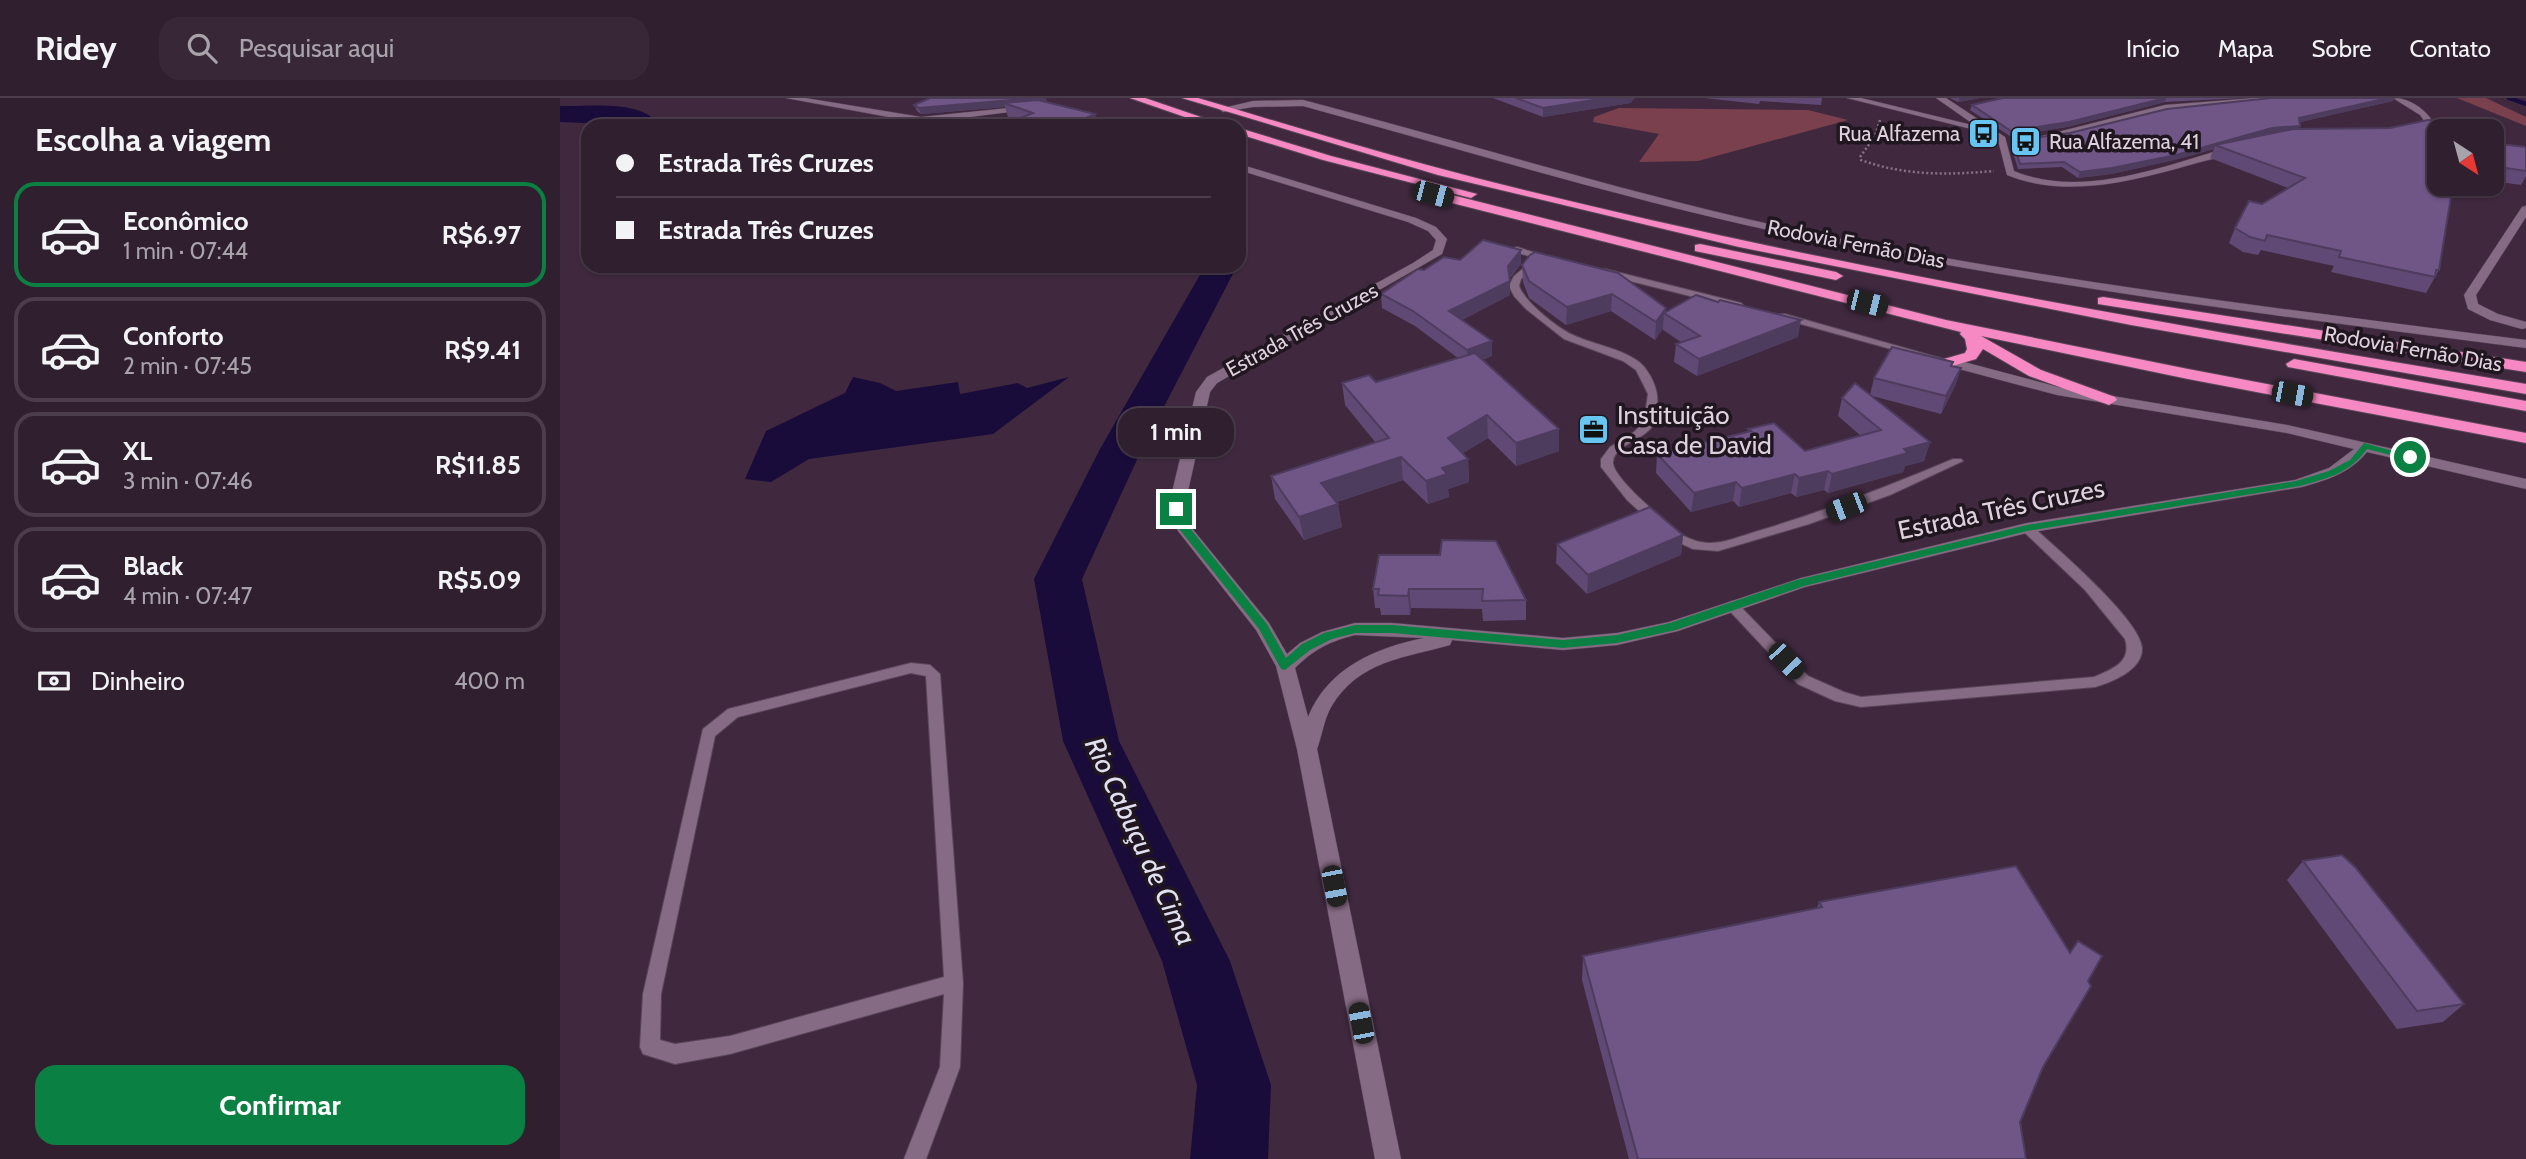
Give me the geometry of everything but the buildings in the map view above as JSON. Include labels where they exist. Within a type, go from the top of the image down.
[{"type":"highway","points":[[1135,98],[1200,119]]},
{"type":"highway","name":"Rodovia Fernão Dias","points":[[1187,98],[1476,181],[1658,225],[2080,311],[2526,389]]},
{"type":"highway","name":"Rodovia Fernão Dias","points":[[1246,133],[1327,158],[1749,260],[2526,406]]},
{"type":"highway","points":[[1327,158],[1356,172],[1483,208],[1946,324],[2188,374],[2526,438]]},
{"type":"highway","points":[[1658,225],[2334,339],[2526,367]]},
{"type":"highway","points":[[1946,324],[2035,373],[2109,400]]},
{"type":"highway","points":[[1949,362],[1971,356],[1975,349],[1972,337]]},
{"type":"street","points":[[790,98],[915,119]]},
{"type":"street","points":[[1852,98],[1996,134]]},
{"type":"street","points":[[1940,98],[1961,107],[2009,141],[2008,170],[2017,177],[2035,183],[2065,185],[2103,181],[2240,148]]},
{"type":"street","points":[[2037,138],[2068,134],[2165,108],[2287,98]]},
{"type":"street","points":[[2397,98],[2423,113],[2430,123],[2405,130]]},
{"type":"street","points":[[1223,109],[1253,104],[1303,103],[1651,200],[1830,240],[2037,276],[2353,323],[2526,344]]},
{"type":"street","points":[[931,119],[1042,108]]},
{"type":"street","points":[[1064,112],[1088,119]]},
{"type":"street","name":"Estrada Três Cruzes","points":[[1246,169],[1412,220],[1432,229],[1443,239],[1438,252],[1365,296],[1212,380],[1203,392],[1176,509],[1184,528],[1263,627],[1285,666],[1307,750],[1388,1159]]},
{"type":"street","points":[[2522,325],[2479,311],[2472,306],[2470,295],[2526,209]]},
{"type":"street","points":[[1949,362],[2057,391],[2287,429],[2526,484]]},
{"type":"street","name":"Estrada Três Cruzes","points":[[1285,666],[1306,647],[1328,636],[1355,629],[1392,629],[1563,644],[1617,639],[1672,627],[1801,583],[2027,528],[2297,484],[2333,473],[2353,462],[2364,446]]},
{"type":"street","name":"Estrada Três Cruzes","points":[[1307,750],[1324,704],[1340,683],[1361,667],[1391,652],[1426,643],[1479,637]]},
{"type":"lane","points":[[1517,250],[1556,260]]},
{"type":"lane","points":[[1543,256],[1527,266],[1517,278],[1514,286],[1517,294],[1529,307],[1568,337],[1628,359],[1640,368],[1653,394],[1649,423],[1638,434],[1614,449],[1607,459],[1607,467],[1631,498],[1673,535],[1698,546],[1718,547],[1805,522],[1886,492],[1957,461]]},
{"type":"lane","points":[[1596,270],[1755,309]]},
{"type":"lane","points":[[1768,312],[1949,362]]},
{"type":"lane","points":[[1732,606],[1803,680],[1840,697],[1861,702],[2095,682],[2114,675],[2136,651],[2135,640],[2115,614],[2027,528]]},
{"type":"lane","points":[[915,1159],[950,1067],[954,983],[933,674],[925,668],[911,668],[733,713],[719,721],[708,733],[657,968],[652,994],[650,1047],[675,1054],[730,1045],[954,983]]},
{"type":"path","points":[[1876,104],[1881,116],[1875,136],[1860,157],[1861,160],[1903,172],[1924,174],[2008,170]]},
{"type":"shaded area","points":[[2457,98],[2486,98],[2526,117],[2526,126]]},
{"type":"shaded area","points":[[1619,108],[1808,110],[1848,120],[1698,161],[1639,162],[1659,134],[1593,122],[1594,117]]},
{"type":"shaded area","points":[[853,377],[880,383],[896,391],[958,382],[960,394],[1018,383],[1027,388],[1069,377],[993,434],[809,459],[771,482],[745,479],[766,431],[845,393]]},
{"type":"waterway","points":[[2509,98],[2526,104]]},
{"type":"waterway","name":"Rio Cabuçu de Cima","points":[[560,114],[630,115],[637,119]]},
{"type":"waterway","name":"Rio Cabuçu de Cima","points":[[1217,273],[1121,449],[1058,579],[1091,741],[1196,961],[1234,1085],[1229,1159]]},
{"type":"place","name":"Rua Alfazema","points":[[1983,134]]},
{"type":"place","name":"Rua Alfazema, 41","points":[[2026,142]]},
{"type":"place","name":"Instituição Casa de David","points":[[1594,430]]},
{"type":"route","points":[[1176,509],[1184,528],[1263,627],[1285,666],[1306,647],[1328,636],[1355,629],[1392,629],[1563,644],[1617,639],[1672,627],[1801,583],[2027,528],[2297,484],[2333,473],[2353,462],[2364,446],[2410,457]]}]
